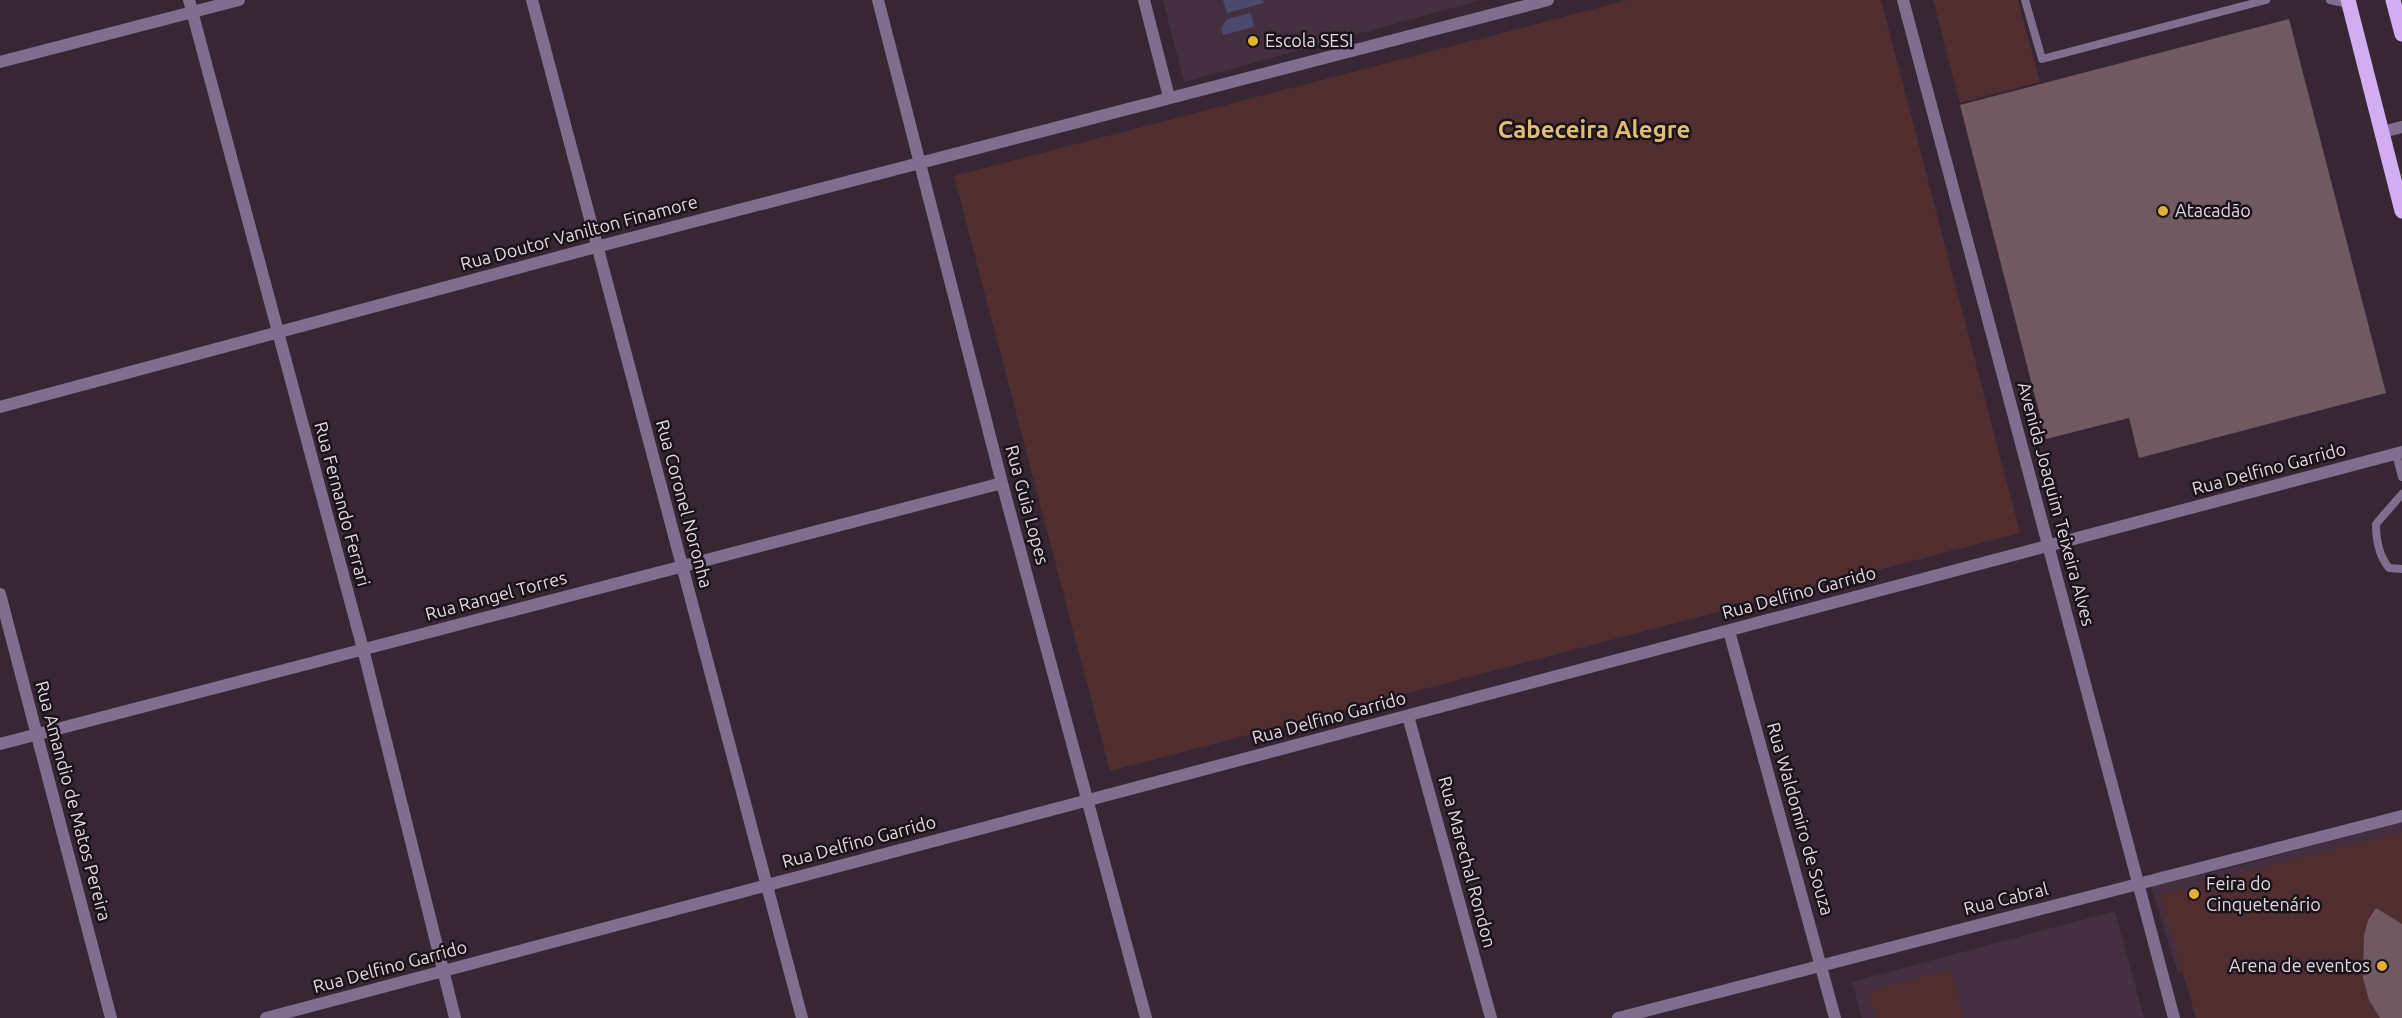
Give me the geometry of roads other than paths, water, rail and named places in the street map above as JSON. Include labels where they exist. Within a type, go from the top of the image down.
[{"type":"main road","points":[[2393,0],[2402,34]]},
{"type":"main road","points":[[2348,2],[2402,211]]},
{"type":"street","points":[[0,62],[190,6],[239,0]]},
{"type":"street","name":"Rua Coronel Noronha","points":[[532,0],[802,1018]]},
{"type":"street","name":"Rua Guia Lopes","points":[[878,0],[1002,483],[1146,1018]]},
{"type":"street","points":[[1144,0],[1169,97]]},
{"type":"street","name":"Rua Doutor Vanilton Finamore","points":[[0,407],[1516,4],[1548,0]]},
{"type":"street","name":"Avenida Joaquim Teixeira Alves","points":[[1903,0],[2174,1018]]},
{"type":"street","name":"Rua Fernando Ferrari","points":[[190,6],[363,650],[455,1018]]},
{"type":"street","points":[[2382,132],[2402,127]]},
{"type":"street","name":"Rua Delfino Garrido","points":[[266,1018],[2399,453]]},
{"type":"street","name":"Rua Rangel Torres","points":[[0,744],[1002,483]]},
{"type":"street","name":"Rua Amandio de Matos Pereira","points":[[0,594],[111,1018]]},
{"type":"street","name":"Rua Waldomiro de Souza","points":[[1729,631],[1835,1018]]},
{"type":"street","name":"Rua Marechal Rondon","points":[[1408,716],[1491,1018]]},
{"type":"street","name":"Rua Cabral","points":[[1618,1018],[2402,816]]},
{"type":"lane","points":[[2025,0],[2042,59],[2266,0]]},
{"type":"lane","points":[[2330,0],[2348,2]]},
{"type":"lane","points":[[2399,453],[2402,477]]},
{"type":"lane","points":[[2402,494],[2376,524],[2376,536],[2383,560],[2390,568],[2402,569]]},
{"type":"place","name":"Escola SESI","points":[[1253,41]]},
{"type":"place","name":"Atacadão","points":[[2163,211]]},
{"type":"place","name":"Feira do Cinquetenário","points":[[2194,894]]},
{"type":"place","name":"Arena de eventos","points":[[2382,966]]},
{"type":"district","name":"Cabeceira Alegre","points":[[1594,130]]}]
